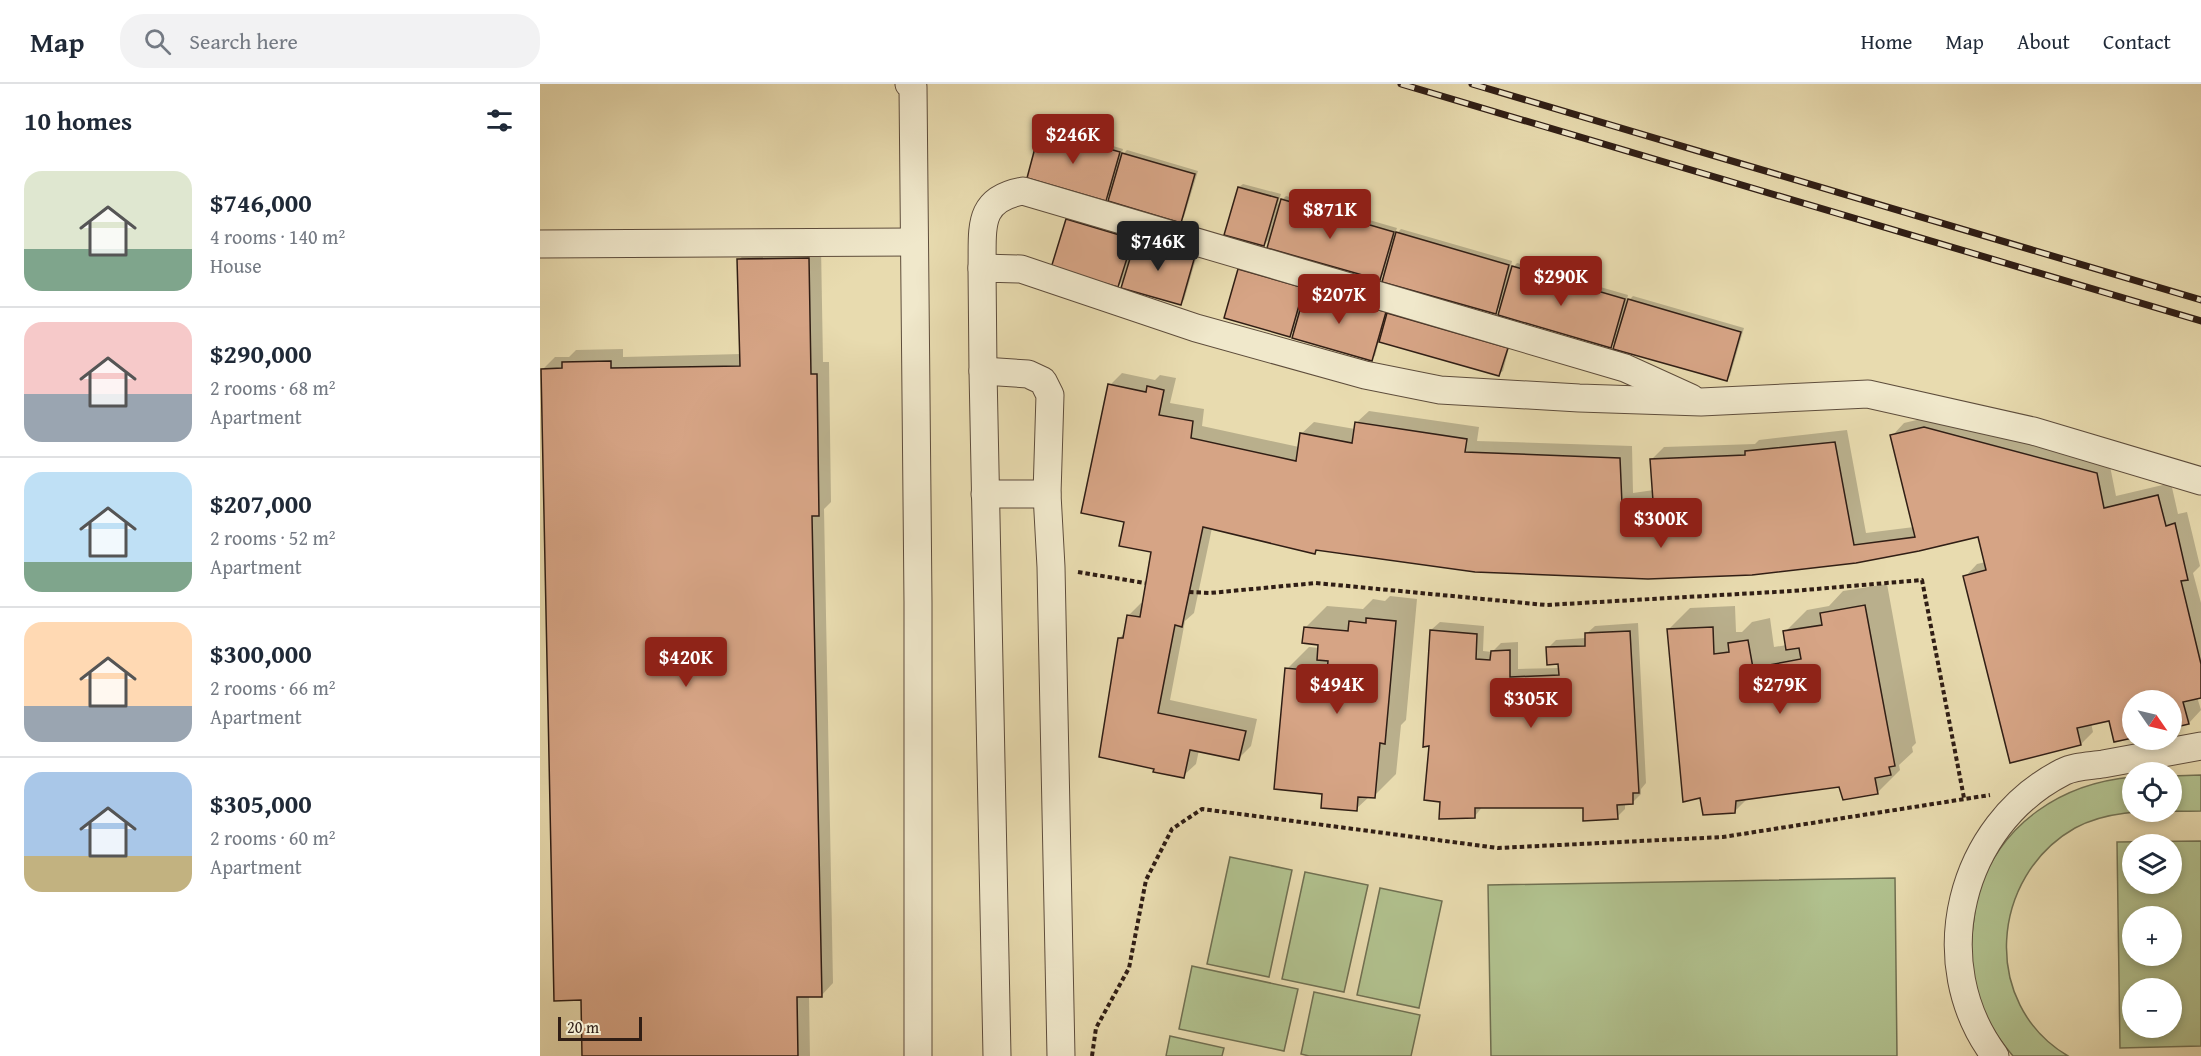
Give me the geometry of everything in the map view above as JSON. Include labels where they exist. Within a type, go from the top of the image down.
[{"type":"lane","points":[[909,84],[913,87],[918,602],[918,1056]]},
{"type":"lane","points":[[997,1056],[982,371],[983,224],[990,206],[1006,194],[1023,191],[1625,368],[1701,402]]},
{"type":"lane","points":[[540,244],[913,242]]},
{"type":"lane","points":[[982,268],[1021,269],[1196,328],[1365,375],[1440,390],[1701,402],[1868,394],[2033,431],[2201,481]]},
{"type":"lane","points":[[982,371],[1028,374],[1043,381],[1050,395],[1047,494],[1051,567],[1058,1053]]},
{"type":"lane","points":[[985,494],[1047,494]]},
{"type":"lane","points":[[1995,1056],[1978,1029],[1965,997],[1958,962],[1958,924],[1968,885],[1988,840],[2006,815],[2036,788],[2065,771],[2201,746]]},
{"type":"path","points":[[1051,567],[1145,583]]},
{"type":"path","points":[[1189,592],[1210,593],[1317,583],[1546,605],[1792,591],[1922,580],[1964,798]]},
{"type":"path","points":[[1092,1056],[1096,1028],[1129,968],[1146,880],[1172,829],[1202,810],[1498,848],[1723,837],[2036,788]]},
{"type":"green space","points":[[2201,775],[2201,811],[2182,811],[2182,776]]},
{"type":"green space","points":[[2122,779],[2122,814],[2090,821],[2075,828],[2047,849],[2026,877],[2012,908],[2007,940],[2009,974],[2020,1005],[2040,1033],[2068,1056],[2013,1056],[1984,1011],[1974,978],[1971,943],[1978,893],[1988,868],[2018,827],[2059,798],[2107,781]]},
{"type":"green space","points":[[2182,841],[2201,841],[2201,1046],[2120,1048],[2117,842],[2122,842],[2122,894],[2182,894]]},
{"type":"green space","points":[[1230,857],[1292,870],[1269,977],[1207,964]]},
{"type":"green space","points":[[1305,872],[1368,885],[1344,992],[1282,979]]},
{"type":"green space","points":[[1895,878],[1897,1056],[1491,1056],[1488,885]]},
{"type":"green space","points":[[1380,888],[1442,901],[1419,1008],[1357,995]]},
{"type":"green space","points":[[1192,966],[1298,989],[1284,1051],[1179,1029]]},
{"type":"green space","points":[[1314,992],[1420,1015],[1411,1056],[1309,1056],[1301,1054]]},
{"type":"green space","points":[[1170,1036],[1224,1048],[1222,1056],[1166,1056]]},
{"type":"building","points":[[1040,129],[1120,152],[1106,201],[1027,178]]},
{"type":"building","points":[[1122,153],[1195,174],[1181,223],[1108,201]]},
{"type":"building","points":[[1238,187],[1278,198],[1264,246],[1224,235]]},
{"type":"building","points":[[1281,199],[1394,232],[1380,280],[1267,248]]},
{"type":"building","points":[[1066,219],[1133,239],[1118,287],[1051,268]]},
{"type":"building","points":[[1396,232],[1509,265],[1496,314],[1382,282]]},
{"type":"building","points":[[1136,239],[1195,256],[1181,305],[1121,288]]},
{"type":"building","points":[[809,258],[811,374],[817,374],[819,516],[812,516],[822,997],[797,997],[798,1056],[582,1056],[581,1000],[554,1001],[541,369],[562,368],[562,362],[611,361],[611,368],[740,366],[737,259]]},
{"type":"building","points":[[1512,266],[1625,299],[1611,348],[1498,315]]},
{"type":"building","points":[[1238,269],[1304,288],[1290,337],[1224,318]]},
{"type":"building","points":[[1306,289],[1386,312],[1372,361],[1292,338]]},
{"type":"building","points":[[1628,299],[1741,332],[1727,381],[1613,349]]},
{"type":"building","points":[[1387,313],[1508,348],[1499,376],[1379,342]]},
{"type":"building","points":[[1108,384],[1146,392],[1147,386],[1164,390],[1159,415],[1193,421],[1191,438],[1296,461],[1300,433],[1352,443],[1355,422],[1467,439],[1465,452],[1620,458],[1622,504],[1653,501],[1650,459],[1745,455],[1745,451],[1835,442],[1854,545],[1915,537],[1890,435],[1924,427],[2097,473],[2104,508],[2158,495],[2166,526],[2175,523],[2188,580],[2181,581],[2201,664],[2201,698],[2183,702],[2189,724],[2182,726],[2182,690],[2122,690],[2122,740],[2114,742],[2109,721],[2077,728],[2081,745],[2010,763],[1963,576],[1986,570],[1978,537],[1856,563],[1752,575],[1648,579],[1475,572],[1316,550],[1315,554],[1203,527],[1182,627],[1175,625],[1158,713],[1246,731],[1239,760],[1190,750],[1184,778],[1099,757],[1118,638],[1123,638],[1127,615],[1140,617],[1151,552],[1119,546],[1124,522],[1081,513]]},
{"type":"building","points":[[1865,605],[1895,766],[1889,767],[1891,775],[1875,778],[1878,794],[1843,800],[1839,787],[1736,801],[1735,813],[1703,815],[1700,798],[1683,802],[1667,629],[1713,627],[1714,654],[1729,652],[1728,643],[1748,640],[1753,668],[1801,659],[1799,648],[1786,650],[1783,631],[1822,625],[1820,613]]},
{"type":"building","points":[[1366,618],[1396,621],[1385,744],[1380,743],[1375,798],[1358,797],[1357,811],[1321,808],[1322,794],[1274,789],[1285,668],[1327,672],[1328,661],[1317,660],[1318,645],[1302,643],[1304,627],[1348,631],[1349,621],[1366,623]]},
{"type":"building","points":[[1430,630],[1477,634],[1476,659],[1490,660],[1491,651],[1510,650],[1510,677],[1559,675],[1558,664],[1547,665],[1546,647],[1585,646],[1585,633],[1630,631],[1639,793],[1633,793],[1633,804],[1617,805],[1618,819],[1583,821],[1583,808],[1475,808],[1475,818],[1439,819],[1440,802],[1424,800],[1429,746],[1423,747]]},
{"type":"railway","points":[[1401,84],[2201,321]]},
{"type":"railway","points":[[1472,84],[2201,300]]}]
